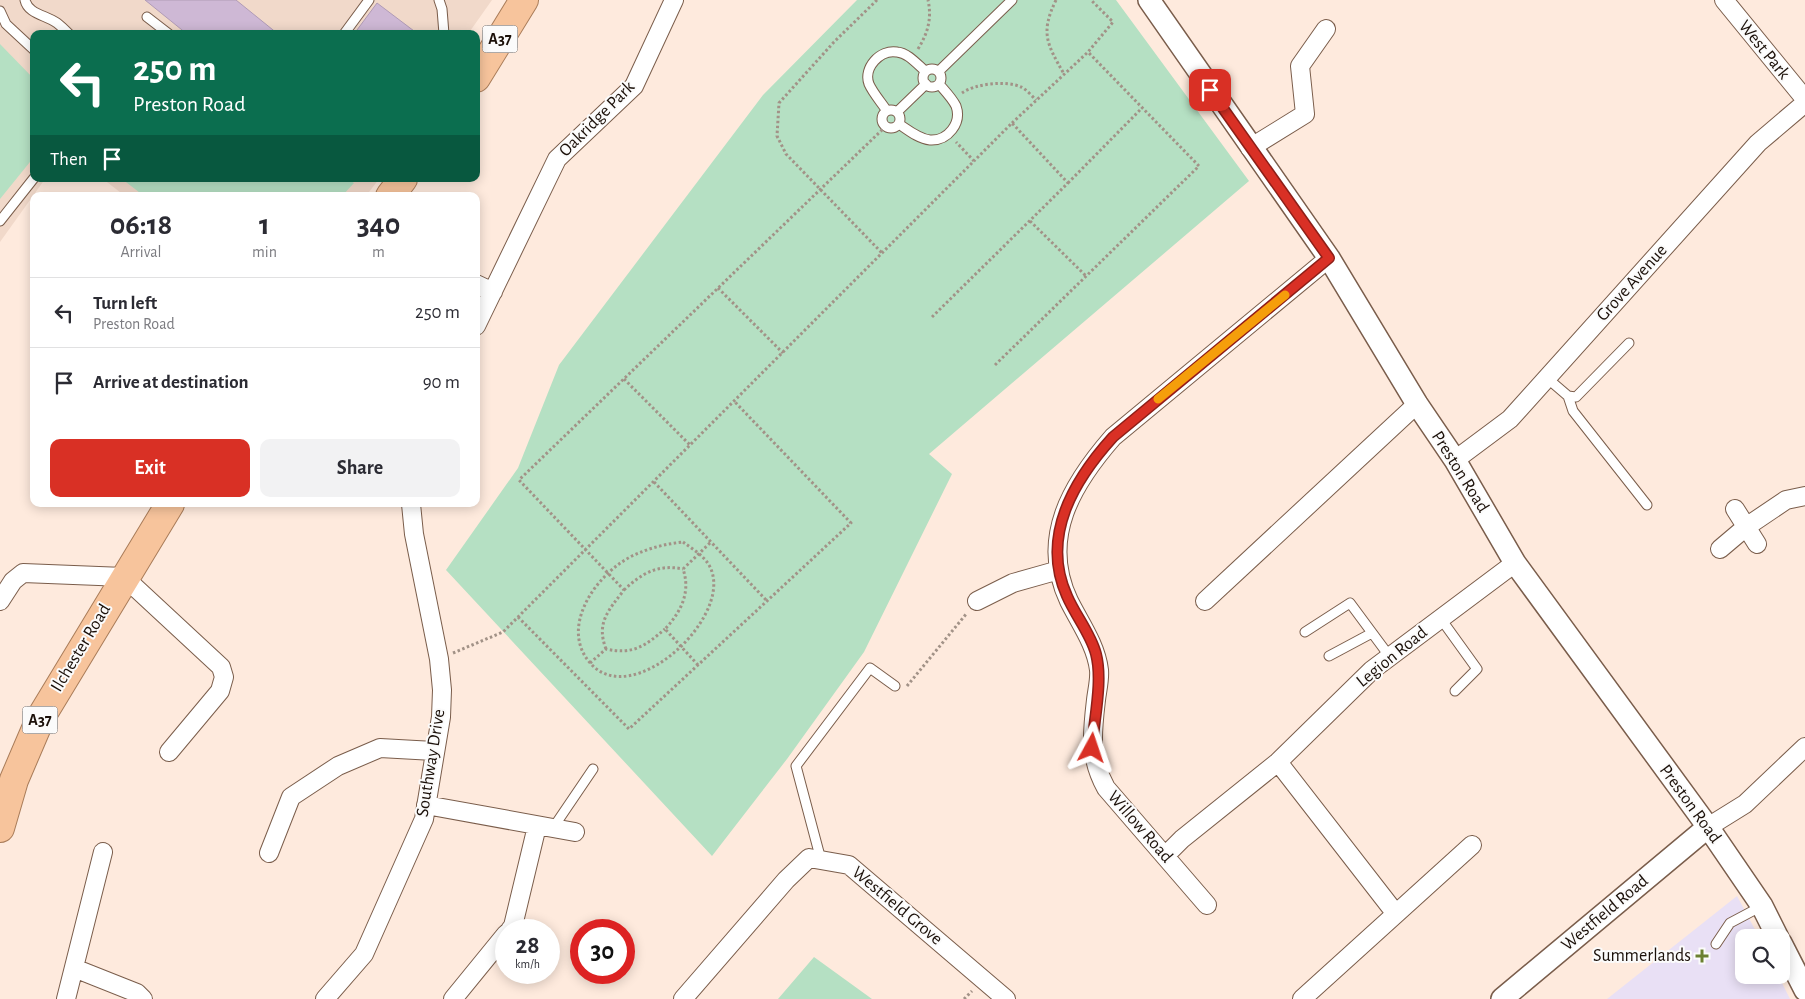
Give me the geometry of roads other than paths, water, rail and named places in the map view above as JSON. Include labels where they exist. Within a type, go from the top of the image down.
[{"type":"highway","name":"A37","points":[[480,72],[524,0]]},
{"type":"highway","points":[[393,192],[401,182]]},
{"type":"highway","name":"Ilchester Road","points":[[0,828],[5,789],[41,717],[168,507]]},
{"type":"street","name":"Oakridge Park","points":[[493,292],[557,159],[634,86],[674,0]]},
{"type":"street","name":"Preston Road","points":[[1149,0],[1250,148],[1329,258],[1417,404],[1455,460],[1515,563],[1708,827],[1762,906],[1774,929]]},
{"type":"street","name":"West Park","points":[[1724,0],[1805,101]]},
{"type":"street","points":[[1250,148],[1305,114],[1300,66],[1326,29]]},
{"type":"street","name":"Grove Avenue","points":[[1455,460],[1510,420],[1758,142],[1805,101]]},
{"type":"street","name":"Willow Road","points":[[1206,905],[1106,788],[1096,770],[1092,748],[1100,672],[1096,651],[1066,593],[1059,570],[1060,528],[1072,491],[1089,464],[1113,437],[1329,258]]},
{"type":"street","points":[[480,286],[493,292],[480,318]]},
{"type":"street","points":[[1205,601],[1417,404]]},
{"type":"street","points":[[1720,549],[1746,527],[1786,500],[1805,496]]},
{"type":"street","name":"Southway Drive","points":[[325,999],[364,954],[424,819],[440,718],[442,690],[439,659],[414,534],[411,507]]},
{"type":"street","points":[[1735,509],[1757,544]]},
{"type":"street","name":"Legion Road","points":[[1165,856],[1182,839],[1278,762],[1372,670],[1515,563]]},
{"type":"street","points":[[977,601],[1013,584],[1059,570]]},
{"type":"street","points":[[0,601],[13,581],[23,573],[124,577],[221,667],[224,677],[220,691],[169,752]]},
{"type":"street","points":[[1708,827],[1745,804],[1805,747]]},
{"type":"street","points":[[269,853],[291,797],[338,766],[380,748],[434,751]]},
{"type":"street","points":[[1278,762],[1396,914]]},
{"type":"street","points":[[426,805],[575,832]]},
{"type":"street","points":[[515,919],[545,827]]},
{"type":"street","name":"Westfield Road","points":[[1502,999],[1708,827]]},
{"type":"street","points":[[1302,999],[1472,845]]},
{"type":"street","points":[[66,999],[103,852]]},
{"type":"street","name":"Westfield Grove","points":[[684,999],[786,880],[809,858],[849,865],[1006,999]]},
{"type":"street","points":[[453,999],[495,947]]},
{"type":"street","points":[[1790,961],[1805,990]]},
{"type":"street","points":[[74,968],[137,993],[143,999]]},
{"type":"lane","points":[[25,0],[27,7],[58,23],[65,30]]},
{"type":"lane","points":[[347,30],[369,0]]},
{"type":"lane","points":[[939,70],[1012,0]]},
{"type":"lane","points":[[442,1],[444,30]]},
{"type":"lane","points":[[0,11],[6,24],[30,46]]},
{"type":"lane","points":[[147,17],[164,30]]},
{"type":"lane","points":[[887,110],[869,84],[870,68],[874,60],[888,52],[897,52],[911,59],[926,71]]},
{"type":"lane","points":[[931,68],[939,70],[942,77],[939,84],[932,87],[926,84],[923,77],[926,71],[931,68]]},
{"type":"lane","points":[[897,112],[926,84]]},
{"type":"lane","points":[[899,124],[922,138],[930,140],[938,140],[949,134],[956,124],[958,115],[952,100],[939,84]]},
{"type":"lane","points":[[887,110],[897,112],[901,119],[894,128],[885,127],[882,118],[887,110]]},
{"type":"lane","points":[[0,220],[31,182]]},
{"type":"lane","points":[[1547,378],[1568,396],[1576,398],[1629,343]]},
{"type":"lane","points":[[1568,396],[1573,411],[1647,505]]},
{"type":"lane","points":[[1305,632],[1350,603],[1390,657]]},
{"type":"lane","points":[[1441,619],[1477,669],[1454,691]]},
{"type":"lane","points":[[1330,656],[1372,632]]},
{"type":"lane","points":[[821,860],[796,766],[870,668],[895,686]]},
{"type":"lane","points":[[545,827],[593,769]]},
{"type":"lane","points":[[1716,944],[1730,923],[1762,906]]},
{"type":"place","name":"Summerlands","points":[[1702,956]]}]
